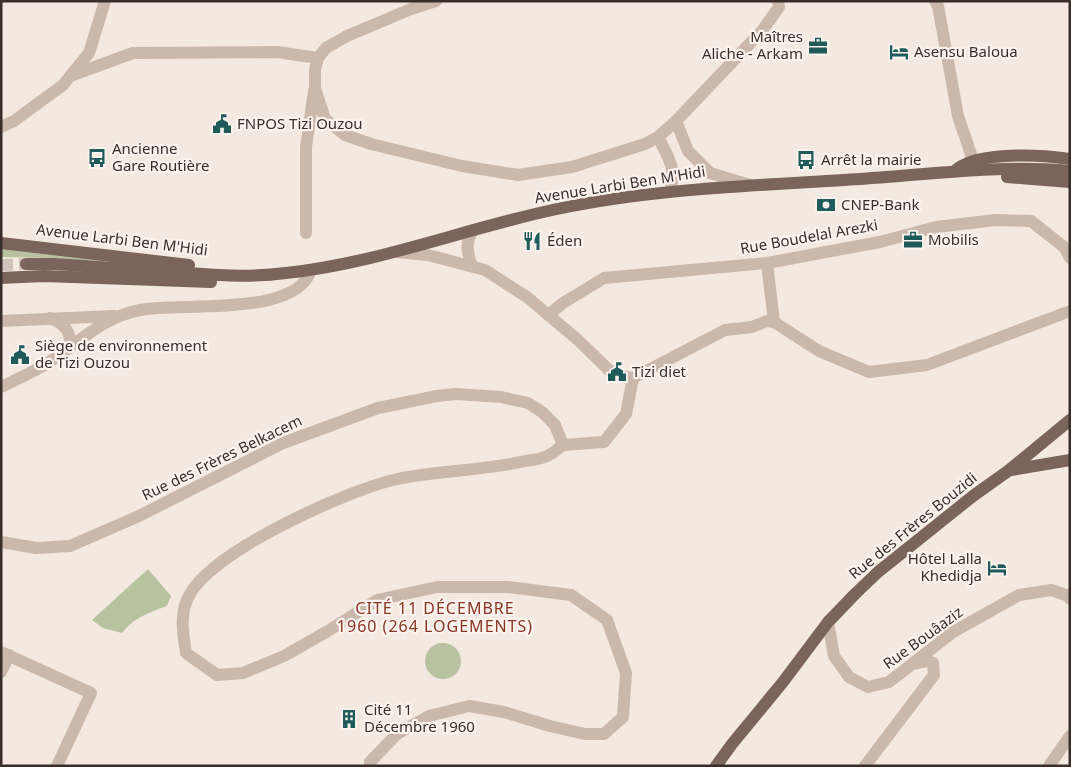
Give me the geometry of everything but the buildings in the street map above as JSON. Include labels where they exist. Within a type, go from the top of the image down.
[{"type":"main road","name":"Avenue Larbi Ben M'Hidi","points":[[955,170],[973,160],[1018,156],[1070,159]]},
{"type":"main road","name":"Avenue Larbi Ben M'Hidi","points":[[26,264],[55,264],[237,276],[277,274],[311,270],[394,252],[556,209],[670,191],[844,180],[955,170],[1013,168],[1070,171]]},
{"type":"main road","name":"Avenue Larbi Ben M'Hidi","points":[[955,170],[980,177],[1022,177],[1070,182]]},
{"type":"main road","name":"Avenue Larbi Ben M'Hidi","points":[[1,243],[215,267],[227,270],[237,276]]},
{"type":"main road","name":"Avenue Larbi Ben M'Hidi","points":[[1,278],[44,276],[203,282],[226,280],[237,276]]},
{"type":"main road","name":"Rue des Frères Bouzidi","points":[[716,766],[828,622],[878,572],[973,496],[1008,471],[1070,420]]},
{"type":"main road","points":[[1008,471],[1070,460]]},
{"type":"street","points":[[1,128],[14,121],[63,85],[89,53],[105,1]]},
{"type":"street","points":[[306,233],[306,147],[318,58],[326,48],[347,36],[411,9],[436,1]]},
{"type":"street","points":[[315,88],[325,119],[345,135],[371,144],[462,166],[518,175],[572,167],[645,144],[658,137],[676,121],[762,31],[779,7],[778,1]]},
{"type":"street","points":[[935,1],[938,6],[958,116],[973,160]]},
{"type":"street","points":[[70,76],[133,53],[277,52],[318,58]]},
{"type":"street","points":[[676,121],[688,151],[710,173],[750,185]]},
{"type":"street","points":[[658,137],[672,166],[674,178],[670,191]]},
{"type":"street","name":"Rue Boudelal Arezki","points":[[548,315],[563,303],[604,278],[767,263],[880,242],[936,227],[996,220],[1030,222],[1064,247],[1070,258]]},
{"type":"street","points":[[472,266],[468,254],[468,242],[469,236],[473,231]]},
{"type":"street","points":[[394,252],[428,254],[485,270],[527,297],[578,340],[614,374],[633,378],[725,330],[752,327],[768,321],[774,322],[819,351],[869,372],[927,365],[1070,311]]},
{"type":"street","points":[[767,263],[774,322]]},
{"type":"street","points":[[1,387],[40,368],[98,326],[117,316],[141,309],[215,307],[260,302],[289,294],[299,289],[306,281],[311,270]]},
{"type":"street","points":[[1,321],[117,316]]},
{"type":"street","points":[[50,318],[59,321],[65,326],[70,334],[70,348]]},
{"type":"street","points":[[370,766],[370,762],[397,734],[429,716],[469,706],[504,712],[585,734],[604,734],[623,717],[626,673],[607,620],[571,595],[508,588],[437,588],[377,600],[284,656],[243,673],[217,675],[186,653],[181,624],[189,594],[201,578],[230,555],[283,525],[342,497],[396,479],[514,464],[549,456],[563,445],[604,442],[626,414],[633,378]]},
{"type":"street","name":"Rue des Frères Belkacem","points":[[1,542],[36,548],[70,546],[139,516],[283,443],[378,408],[437,396],[456,394],[501,397],[528,403],[542,412],[555,425],[563,445]]},
{"type":"street","name":"Rue Bouâaziz","points":[[828,622],[834,656],[849,677],[868,687],[889,682],[953,632],[1019,596],[1070,586]]},
{"type":"street","points":[[1051,590],[1069,596],[1070,599]]},
{"type":"street","points":[[1,672],[5,653],[91,693],[57,766]]},
{"type":"street","points":[[865,766],[934,675],[933,663],[927,661],[914,664]]},
{"type":"street","points":[[1049,766],[1070,736]]},
{"type":"green space","points":[[1,246],[117,262],[1,257]]},
{"type":"green space","points":[[148,569],[171,596],[167,606],[137,619],[122,633],[103,628],[92,620]]},
{"type":"green space","points":[[443,643],[456,648],[461,661],[456,674],[443,679],[430,674],[425,661],[430,648]]},
{"type":"tunnel","points":[[1,265],[26,264]]},
{"type":"place","name":"Maîtres Aliche - Arkam","points":[[818,46]]},
{"type":"place","name":"Asensu Baloua","points":[[899,52]]},
{"type":"place","name":"FNPOS Tizi Ouzou","points":[[222,124]]},
{"type":"place","name":"Ancienne Gare Routière","points":[[97,158]]},
{"type":"place","name":"Arrêt la mairie","points":[[806,160]]},
{"type":"place","name":"CNEP-Bank","points":[[826,205]]},
{"type":"place","name":"Mobilis","points":[[913,240]]},
{"type":"place","name":"Éden","points":[[532,241]]},
{"type":"place","name":"Siège de environnement de Tizi Ouzou","points":[[20,355]]},
{"type":"place","name":"Tizi diet","points":[[617,372]]},
{"type":"place","name":"Hôtel Lalla Khedidja","points":[[997,568]]},
{"type":"place","name":"Cité 11 Décembre 1960","points":[[349,719]]},
{"type":"district","name":"CITÉ 11 DÉCEMBRE 1960 (264 LOGEMENTS)","points":[[435,617]]}]
